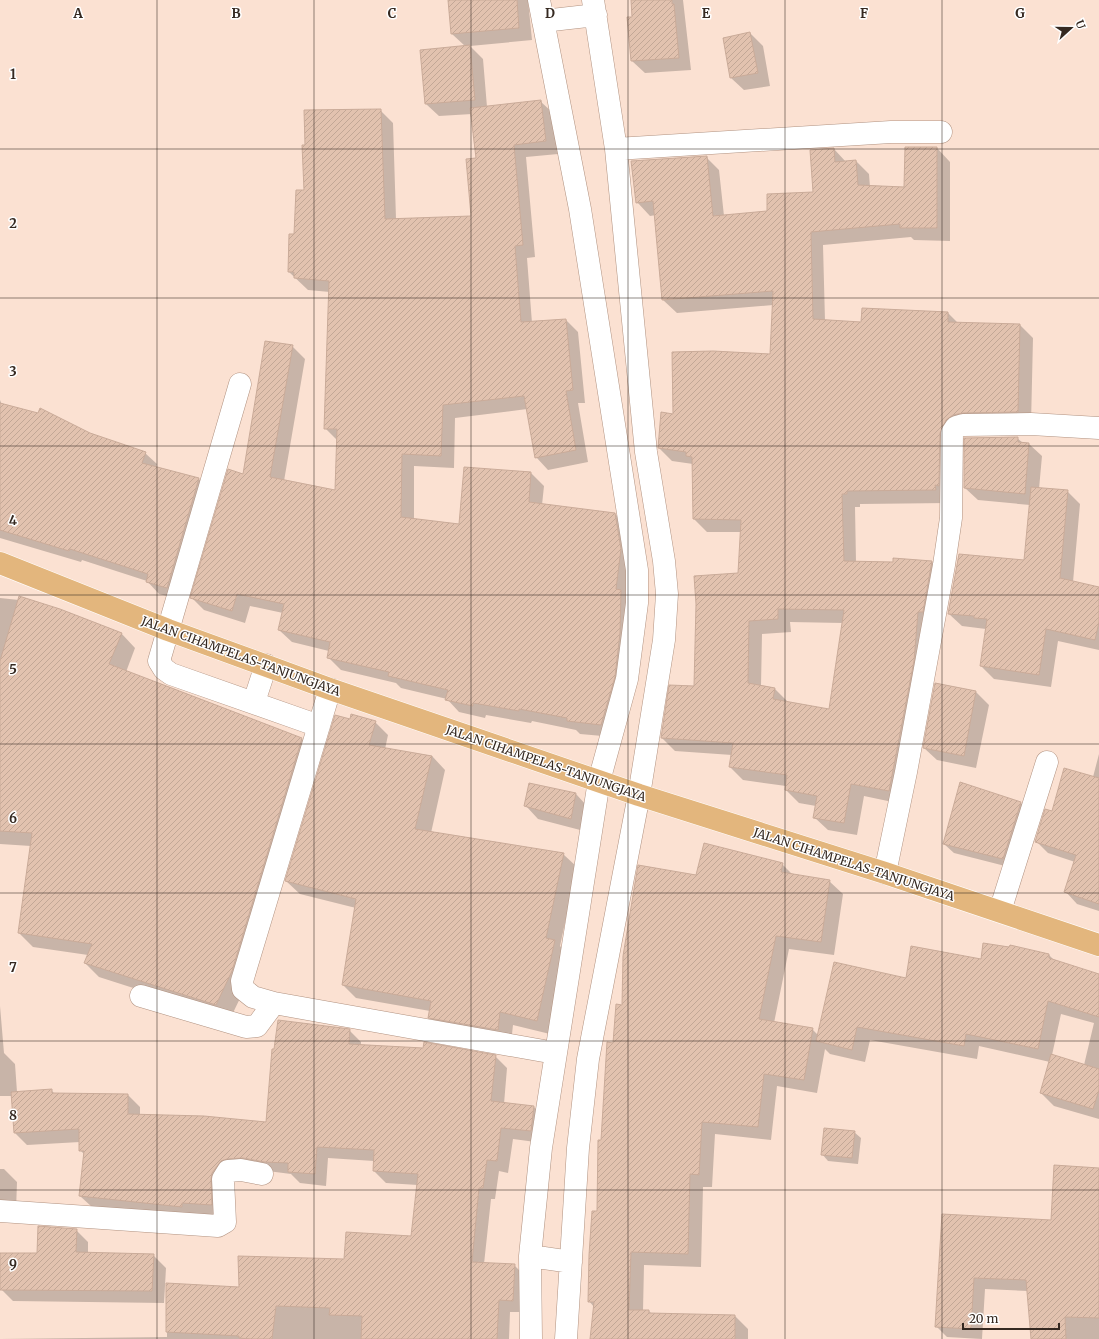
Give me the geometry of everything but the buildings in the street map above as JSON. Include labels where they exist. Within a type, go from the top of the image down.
[{"type":"main road","name":"JALAN CIHAMPELAS-TANJUNGJAYA","points":[[0,563],[168,630],[330,689],[639,795],[885,873],[1099,945]]},
{"type":"street","points":[[539,0],[550,20],[637,570],[637,603],[627,679],[599,781],[541,1148],[549,1259],[566,1339]]},
{"type":"street","points":[[531,1339],[549,1259],[578,1148],[588,1059],[639,795],[664,640],[667,594],[664,561],[646,452],[616,149],[591,10],[550,20]]},
{"type":"street","points":[[616,149],[883,132],[941,132]]},
{"type":"street","points":[[240,384],[159,661],[164,669],[171,674],[319,726]]},
{"type":"street","points":[[885,873],[911,750],[944,565],[951,518],[952,433],[956,427],[963,424],[1031,424],[1099,428]]},
{"type":"street","points":[[254,702],[266,665]]},
{"type":"street","points":[[330,689],[242,981],[243,989],[253,997],[274,1003],[555,1052]]},
{"type":"street","points":[[1000,911],[1047,762]]},
{"type":"street","points":[[141,996],[246,1027],[257,1026],[274,1003]]},
{"type":"street","points":[[0,1211],[218,1226],[225,1222],[223,1180],[228,1171],[241,1170],[262,1174]]}]
